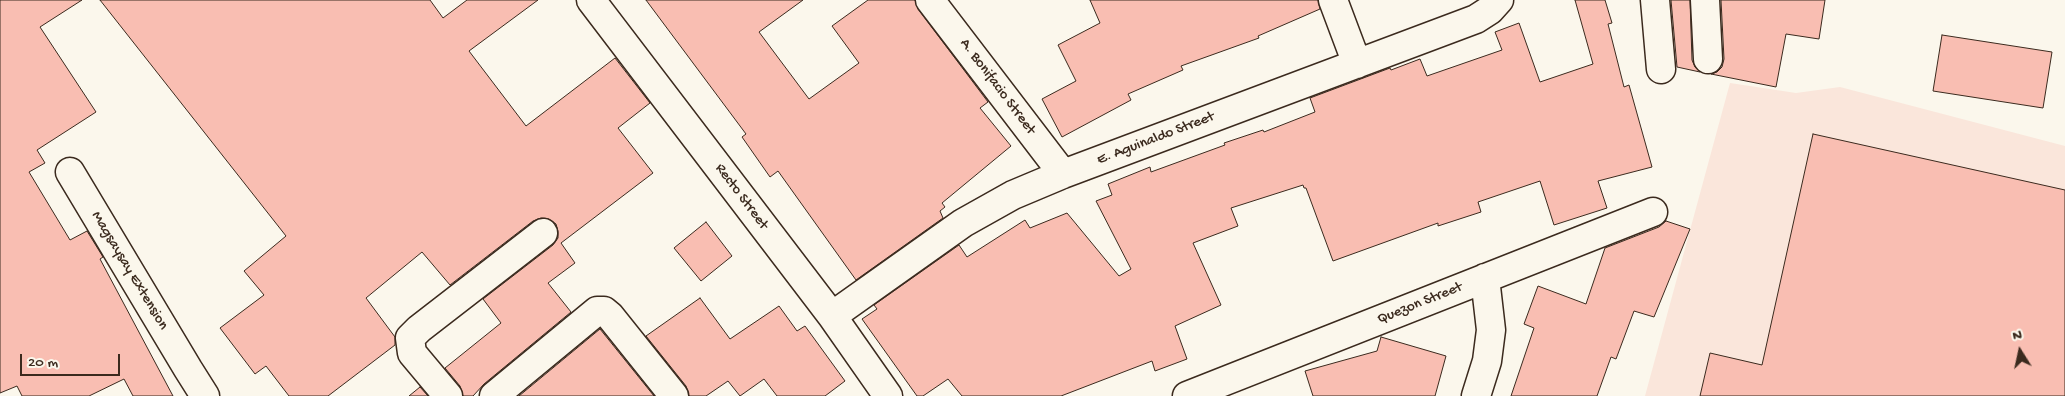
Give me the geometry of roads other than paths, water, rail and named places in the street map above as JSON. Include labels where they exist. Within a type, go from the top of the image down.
[{"type":"street","name":"Recto Street","points":[[591,0],[832,316],[888,396]]},
{"type":"street","name":"A. Bonifacio Street","points":[[930,0],[1063,174]]},
{"type":"street","points":[[1333,0],[1357,64]]},
{"type":"street","name":"E. Aguinaldo Street","points":[[832,316],[963,223],[1013,195],[1063,174],[1476,19],[1490,10],[1499,0]]},
{"type":"street","points":[[1656,0],[1661,69]]},
{"type":"street","points":[[1705,0],[1708,59]]},
{"type":"street","name":"Magsaysay Extension","points":[[70,172],[205,396]]},
{"type":"street","name":"Quezon Street","points":[[1187,396],[1653,212]]},
{"type":"street","points":[[448,396],[412,353],[410,338],[418,329],[543,232]]},
{"type":"street","points":[[1476,396],[1487,361],[1491,330],[1485,278]]},
{"type":"street","points":[[494,396],[597,311],[604,311],[610,316],[663,392]]}]
